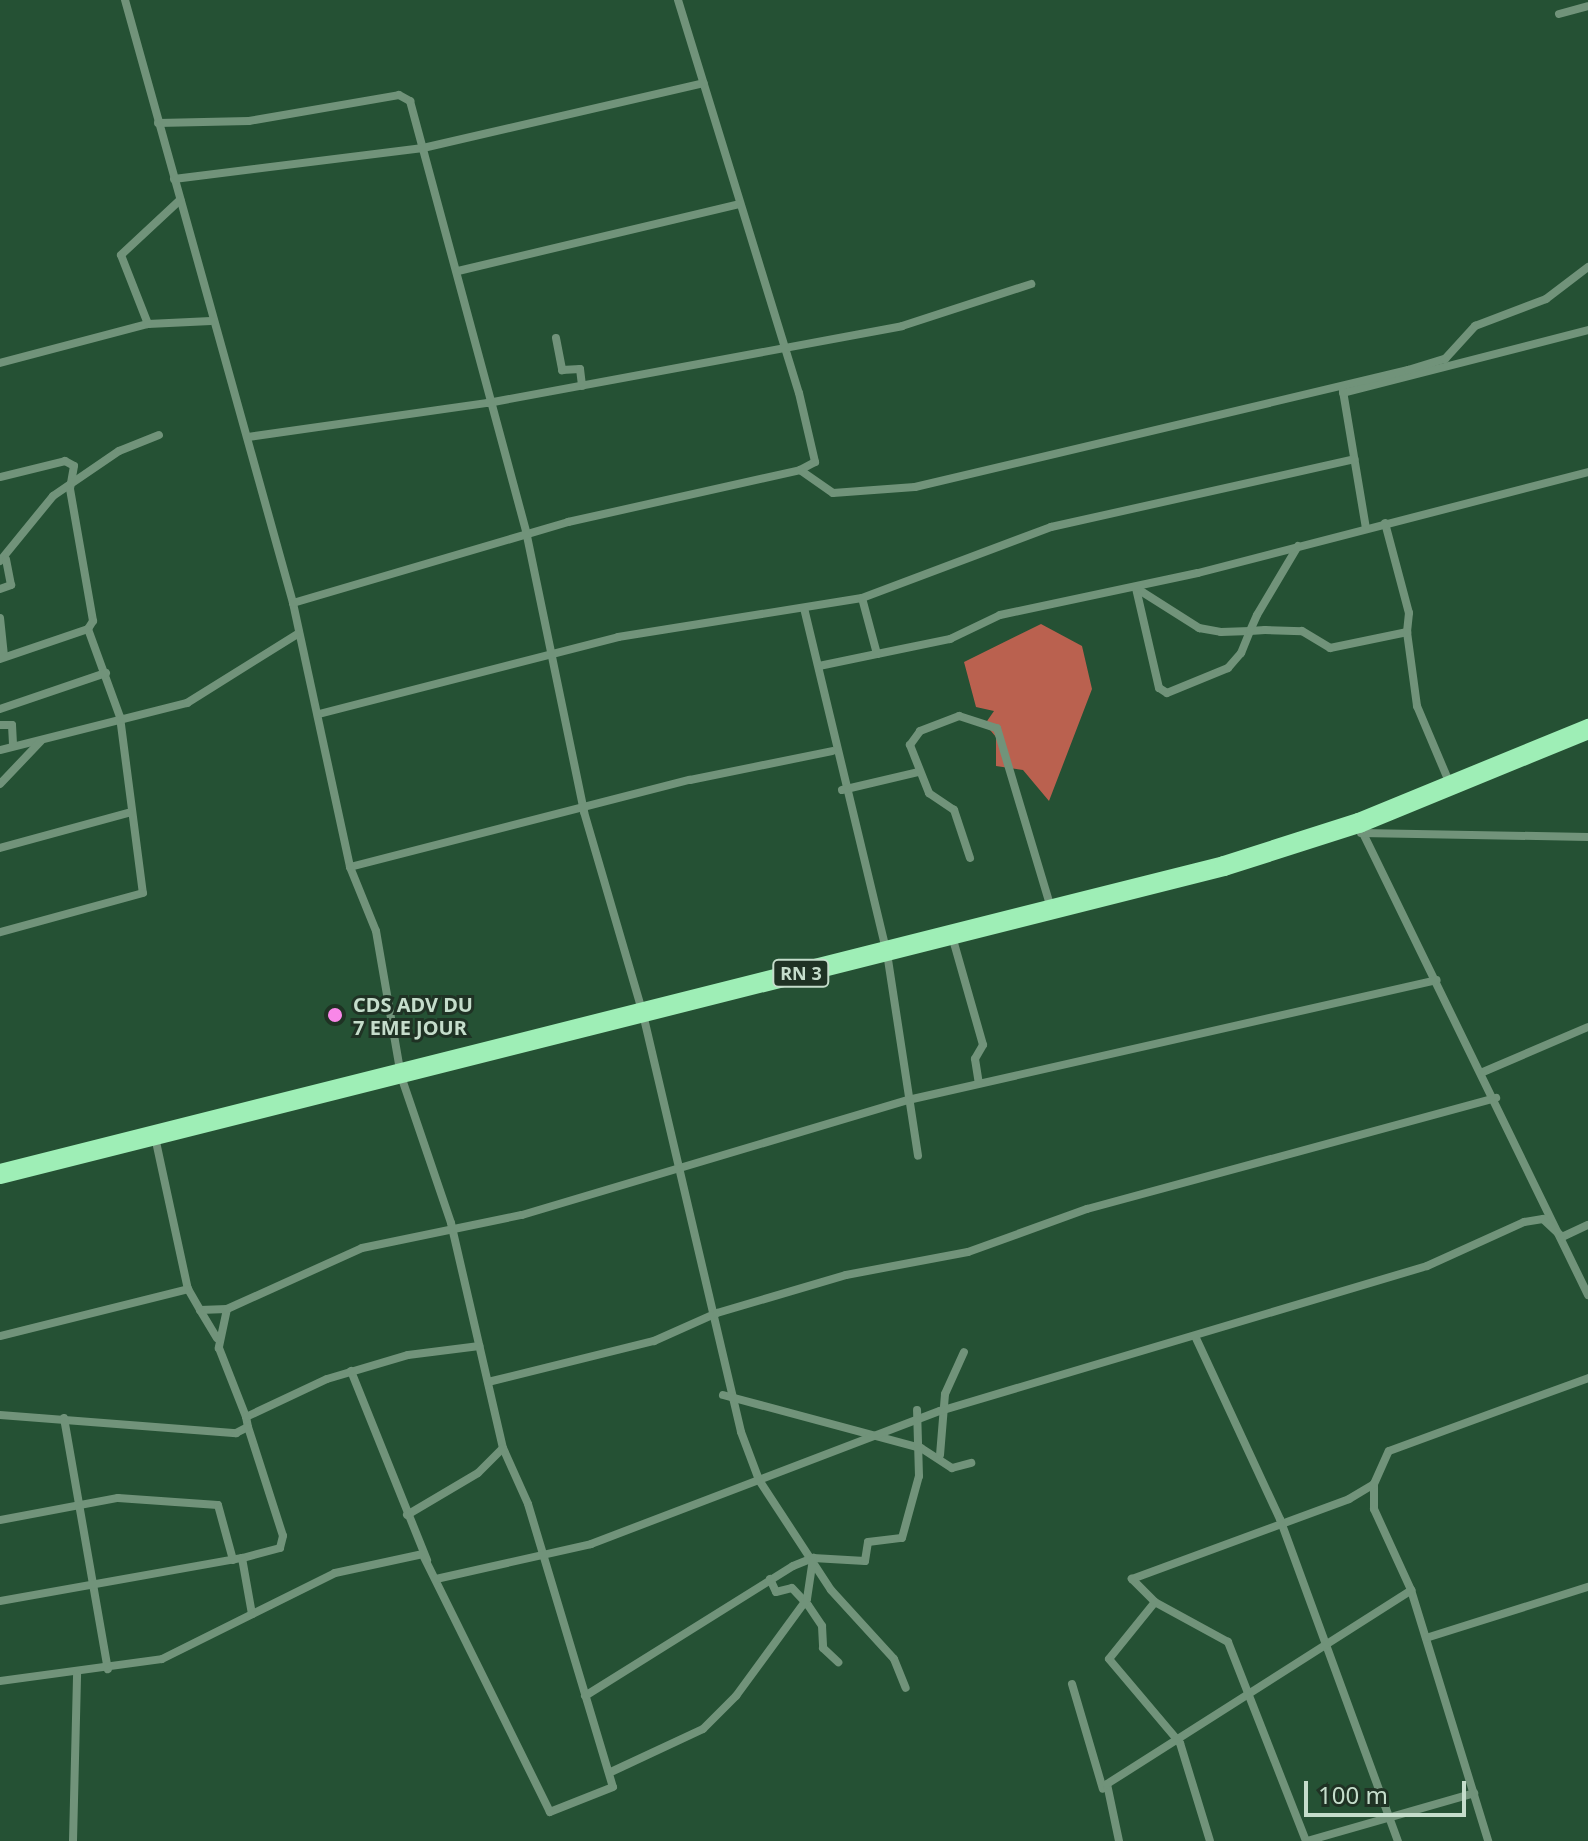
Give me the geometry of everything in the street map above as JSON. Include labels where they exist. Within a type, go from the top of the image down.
[{"type":"highway","name":"RN 3","points":[[0,1174],[887,953],[1360,828],[1450,785],[1588,729]]},
{"type":"street","points":[[125,0],[211,321],[248,437],[293,603],[350,867],[376,931],[401,1076],[453,1232],[503,1448],[542,1554],[585,1696],[613,1771],[613,1787],[550,1812],[424,1557],[351,1371]]},
{"type":"street","points":[[293,603],[527,536],[800,470],[815,462],[785,347],[678,0]]},
{"type":"street","points":[[1559,14],[1588,6]]},
{"type":"street","points":[[174,179],[423,148],[704,83]]},
{"type":"street","points":[[158,123],[249,121],[406,95],[458,271],[488,403],[527,536],[584,812],[643,1014],[717,1313],[734,1398],[759,1480],[813,1558],[831,1590],[894,1659],[906,1688]]},
{"type":"street","points":[[148,324],[121,255],[180,200]]},
{"type":"street","points":[[458,271],[739,204]]},
{"type":"street","points":[[800,470],[833,493],[915,487],[1053,459],[1341,382],[1445,359],[1475,326],[1546,299],[1588,267]]},
{"type":"street","points":[[248,437],[488,403],[902,326],[1031,284]]},
{"type":"street","points":[[0,363],[148,324],[211,321]]},
{"type":"street","points":[[1343,393],[1588,330]]},
{"type":"street","points":[[556,338],[562,370],[580,369],[582,386]]},
{"type":"street","points":[[1341,382],[1366,528]]},
{"type":"street","points":[[0,589],[11,585],[3,560],[53,496],[119,451],[159,435]]},
{"type":"street","points":[[319,714],[551,655],[862,598],[1051,527],[1354,459]]},
{"type":"street","points":[[0,477],[71,461],[70,487],[90,591],[88,629],[120,717],[128,813],[143,893],[0,932]]},
{"type":"street","points":[[819,666],[950,639],[1000,615],[1136,588],[1588,472]]},
{"type":"street","points":[[1385,523],[1409,613],[1407,632],[1417,706],[1450,785]]},
{"type":"street","points":[[1136,588],[1159,688],[1167,693],[1219,676],[1250,631],[1298,546]]},
{"type":"street","points":[[1136,588],[1199,628],[1302,631],[1330,648],[1407,632]]},
{"type":"street","points":[[862,598],[877,654]]},
{"type":"street","points":[[804,608],[819,666],[832,751],[887,953],[918,1156]]},
{"type":"street","points":[[0,618],[2,658],[88,629]]},
{"type":"street","points":[[0,750],[42,741],[120,717],[187,703],[299,633]]},
{"type":"street","points":[[0,709],[106,673]]},
{"type":"street","points":[[970,858],[954,810],[929,793],[918,772],[910,745],[920,731],[959,716],[993,723],[1051,908]]},
{"type":"street","points":[[0,725],[12,725],[13,746]]},
{"type":"street","points":[[0,784],[42,741]]},
{"type":"street","points":[[350,867],[584,812],[690,780],[832,751]]},
{"type":"street","points":[[842,790],[918,772]]},
{"type":"street","points":[[0,848],[128,813]]},
{"type":"street","points":[[1588,837],[1360,828],[1496,1098],[1588,1295]]},
{"type":"street","points":[[952,935],[983,1045],[975,1059],[979,1083]]},
{"type":"street","points":[[200,1310],[227,1309],[362,1248],[453,1232],[908,1100],[1437,980]]},
{"type":"street","points":[[1483,1072],[1588,1027]]},
{"type":"street","points":[[488,1382],[654,1341],[717,1313],[846,1275],[968,1252],[1087,1209],[1496,1098]]},
{"type":"street","points":[[0,1601],[238,1559],[283,1542],[247,1422],[217,1338],[188,1289],[155,1135]]},
{"type":"street","points":[[437,1582],[591,1544],[869,1437],[917,1415],[945,1410],[1427,1266],[1524,1222],[1543,1219],[1562,1237]]},
{"type":"street","points":[[1562,1237],[1588,1225]]},
{"type":"street","points":[[0,1336],[188,1289]]},
{"type":"street","points":[[217,1338],[227,1309]]},
{"type":"street","points":[[1195,1336],[1280,1519],[1398,1841]]},
{"type":"street","points":[[0,1415],[229,1434],[247,1422],[351,1371],[479,1346]]},
{"type":"street","points":[[940,1455],[945,1410],[964,1352]]},
{"type":"street","points":[[1488,1841],[1411,1590],[1374,1509],[1374,1484],[1389,1451],[1588,1378]]},
{"type":"street","points":[[723,1395],[869,1437],[919,1448],[940,1455],[952,1468],[971,1463]]},
{"type":"street","points":[[585,1696],[770,1579],[813,1558],[865,1561],[868,1542],[902,1538],[919,1476],[917,1415]]},
{"type":"street","points":[[64,1418],[108,1669]]},
{"type":"street","points":[[406,1512],[478,1473],[503,1448]]},
{"type":"street","points":[[1374,1484],[1349,1499],[1280,1519],[1132,1579],[1155,1602],[1228,1642],[1255,1695],[1306,1841],[1474,1793]]},
{"type":"street","points":[[0,1520],[118,1498],[218,1505],[238,1559],[252,1614]]},
{"type":"street","points":[[406,1512],[437,1582]]},
{"type":"street","points":[[0,1681],[108,1669],[162,1659],[335,1573],[424,1557]]},
{"type":"street","points":[[613,1771],[703,1729],[736,1696],[805,1602],[813,1558]]},
{"type":"street","points":[[770,1579],[776,1592],[792,1588],[805,1602],[822,1626],[823,1648],[838,1662]]},
{"type":"street","points":[[1426,1638],[1588,1587]]},
{"type":"street","points":[[1103,1789],[1255,1695],[1325,1643],[1411,1590]]},
{"type":"street","points":[[1155,1602],[1109,1659],[1180,1743],[1210,1841]]},
{"type":"street","points":[[73,1841],[77,1673]]},
{"type":"street","points":[[1072,1684],[1119,1841]]},
{"type":"shaded area","points":[[1041,624],[1082,646],[1092,689],[1049,801],[1023,770],[996,766],[996,737],[985,724],[994,711],[976,707],[964,662]]},
{"type":"place","name":"CDS ADV DU 7 EME JOUR","points":[[335,1015]]}]
